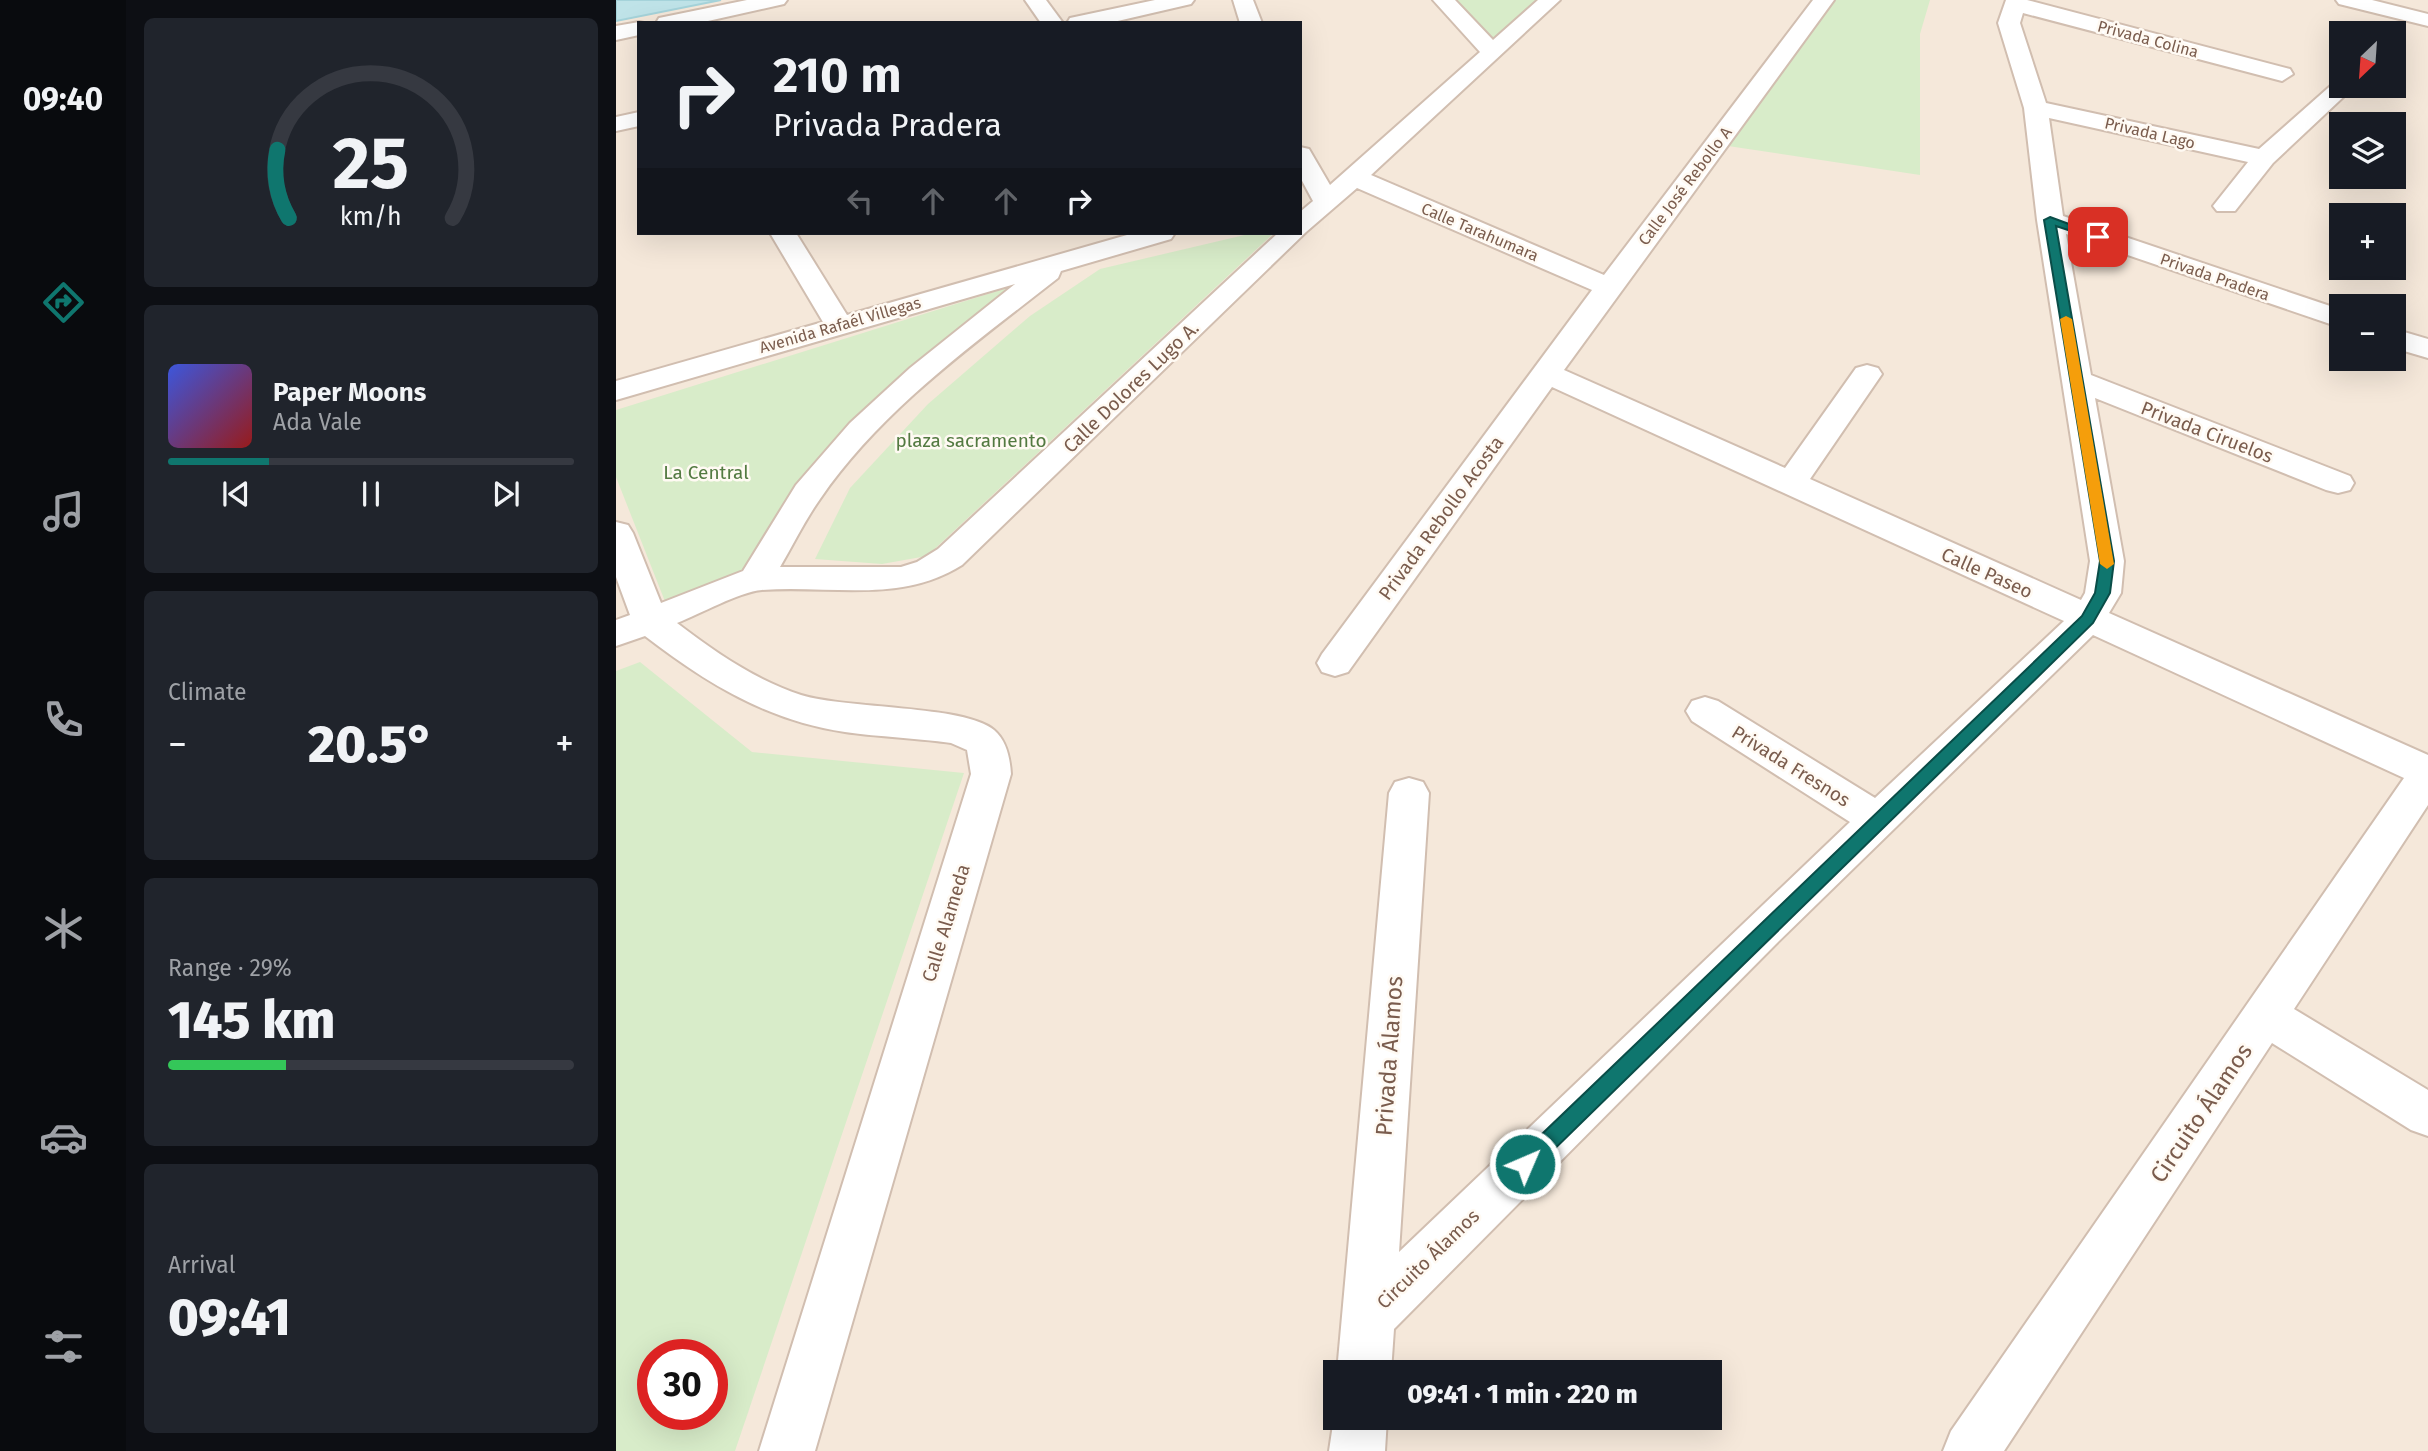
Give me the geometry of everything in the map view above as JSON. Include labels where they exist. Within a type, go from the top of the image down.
[{"type":"street","points":[[677,21],[777,0]]},
{"type":"street","points":[[1035,0],[1051,21]]},
{"type":"street","points":[[1087,21],[1184,0]]},
{"type":"street","points":[[1243,0],[1250,21]]},
{"type":"street","points":[[1443,0],[1493,52]]},
{"type":"street","points":[[1302,223],[1315,206],[1550,0]]},
{"type":"street","name":"Calle José Rebollo A","points":[[1547,373],[1824,0]]},
{"type":"street","points":[[2346,0],[2428,20]]},
{"type":"street","name":"Privada Colina","points":[[2016,2],[2282,74]]},
{"type":"street","name":"Circuito Álamos","points":[[1368,1318],[2088,619],[2103,593],[2107,561],[2050,220],[2036,107],[2009,23],[2016,2]]},
{"type":"street","points":[[616,33],[637,28]]},
{"type":"street","points":[[2226,206],[2264,158],[2331,98]]},
{"type":"street","name":"Privada Lago","points":[[2036,107],[2264,158]]},
{"type":"street","points":[[616,124],[637,119]]},
{"type":"street","points":[[1302,161],[1315,206]]},
{"type":"street","name":"Calle Tarahumara","points":[[1352,176],[1609,287]]},
{"type":"street","name":"Privada Pradera","points":[[2050,220],[2329,316]]},
{"type":"street","points":[[784,235],[839,325]]},
{"type":"street","name":"Avenida Rafaél Villegas","points":[[616,391],[1063,260],[1100,240],[1144,235]]},
{"type":"street","name":"Calle Dolores Lugo A.","points":[[616,635],[755,579],[902,578],[929,570],[950,558],[1291,235]]},
{"type":"street","points":[[755,579],[808,493],[873,418],[961,338],[1063,260]]},
{"type":"street","points":[[2406,342],[2428,349]]},
{"type":"street","name":"Calle Paseo","points":[[1547,373],[2428,772]]},
{"type":"street","name":"Privada Rebollo Acosta","points":[[1335,663],[1547,373]]},
{"type":"street","points":[[1790,484],[1867,374]]},
{"type":"street","name":"Privada Ciruelos","points":[[2076,380],[2338,483]]},
{"type":"street","points":[[616,534],[651,622]]},
{"type":"street","name":"Calle Alameda","points":[[651,622],[715,671],[775,702],[840,718],[954,731],[977,737],[989,752],[991,774],[987,788],[787,1451]]},
{"type":"street","name":"Privada Fresnos","points":[[1705,711],[1878,820]]},
{"type":"street","name":"Circuito Álamos","points":[[1971,1451],[2428,772]]},
{"type":"street","name":"Privada Álamos","points":[[1365,1360],[1409,793]]},
{"type":"street","points":[[2266,1015],[2428,1115]]},
{"type":"street","points":[[1357,1451],[1359,1430]]},
{"type":"shaded area","points":[[616,0],[2428,0],[2428,1451],[616,1451]]},
{"type":"green space","points":[[1445,0],[1548,0],[1494,50]]},
{"type":"green space","points":[[1835,0],[1930,0],[1920,34],[1920,175],[1728,146]]},
{"type":"green space","name":"plaza sacramento","points":[[1244,235],[1272,235],[927,556],[882,564],[815,559],[850,488],[928,404],[1030,316],[1100,269]]},
{"type":"green space","name":"La Central","points":[[1007,288],[839,436],[747,575],[666,604],[616,477],[616,410]]},
{"type":"green space","points":[[640,662],[752,752],[964,773],[735,1451],[616,1451],[616,671]]},
{"type":"water","points":[[616,0],[721,0],[616,21]]},
{"type":"slow traffic","points":[[2066,319],[2107,564]]},
{"type":"route","points":[[1525,1164],[1761,932],[2088,619],[2103,593],[2107,561],[2050,220],[2098,237]]}]
